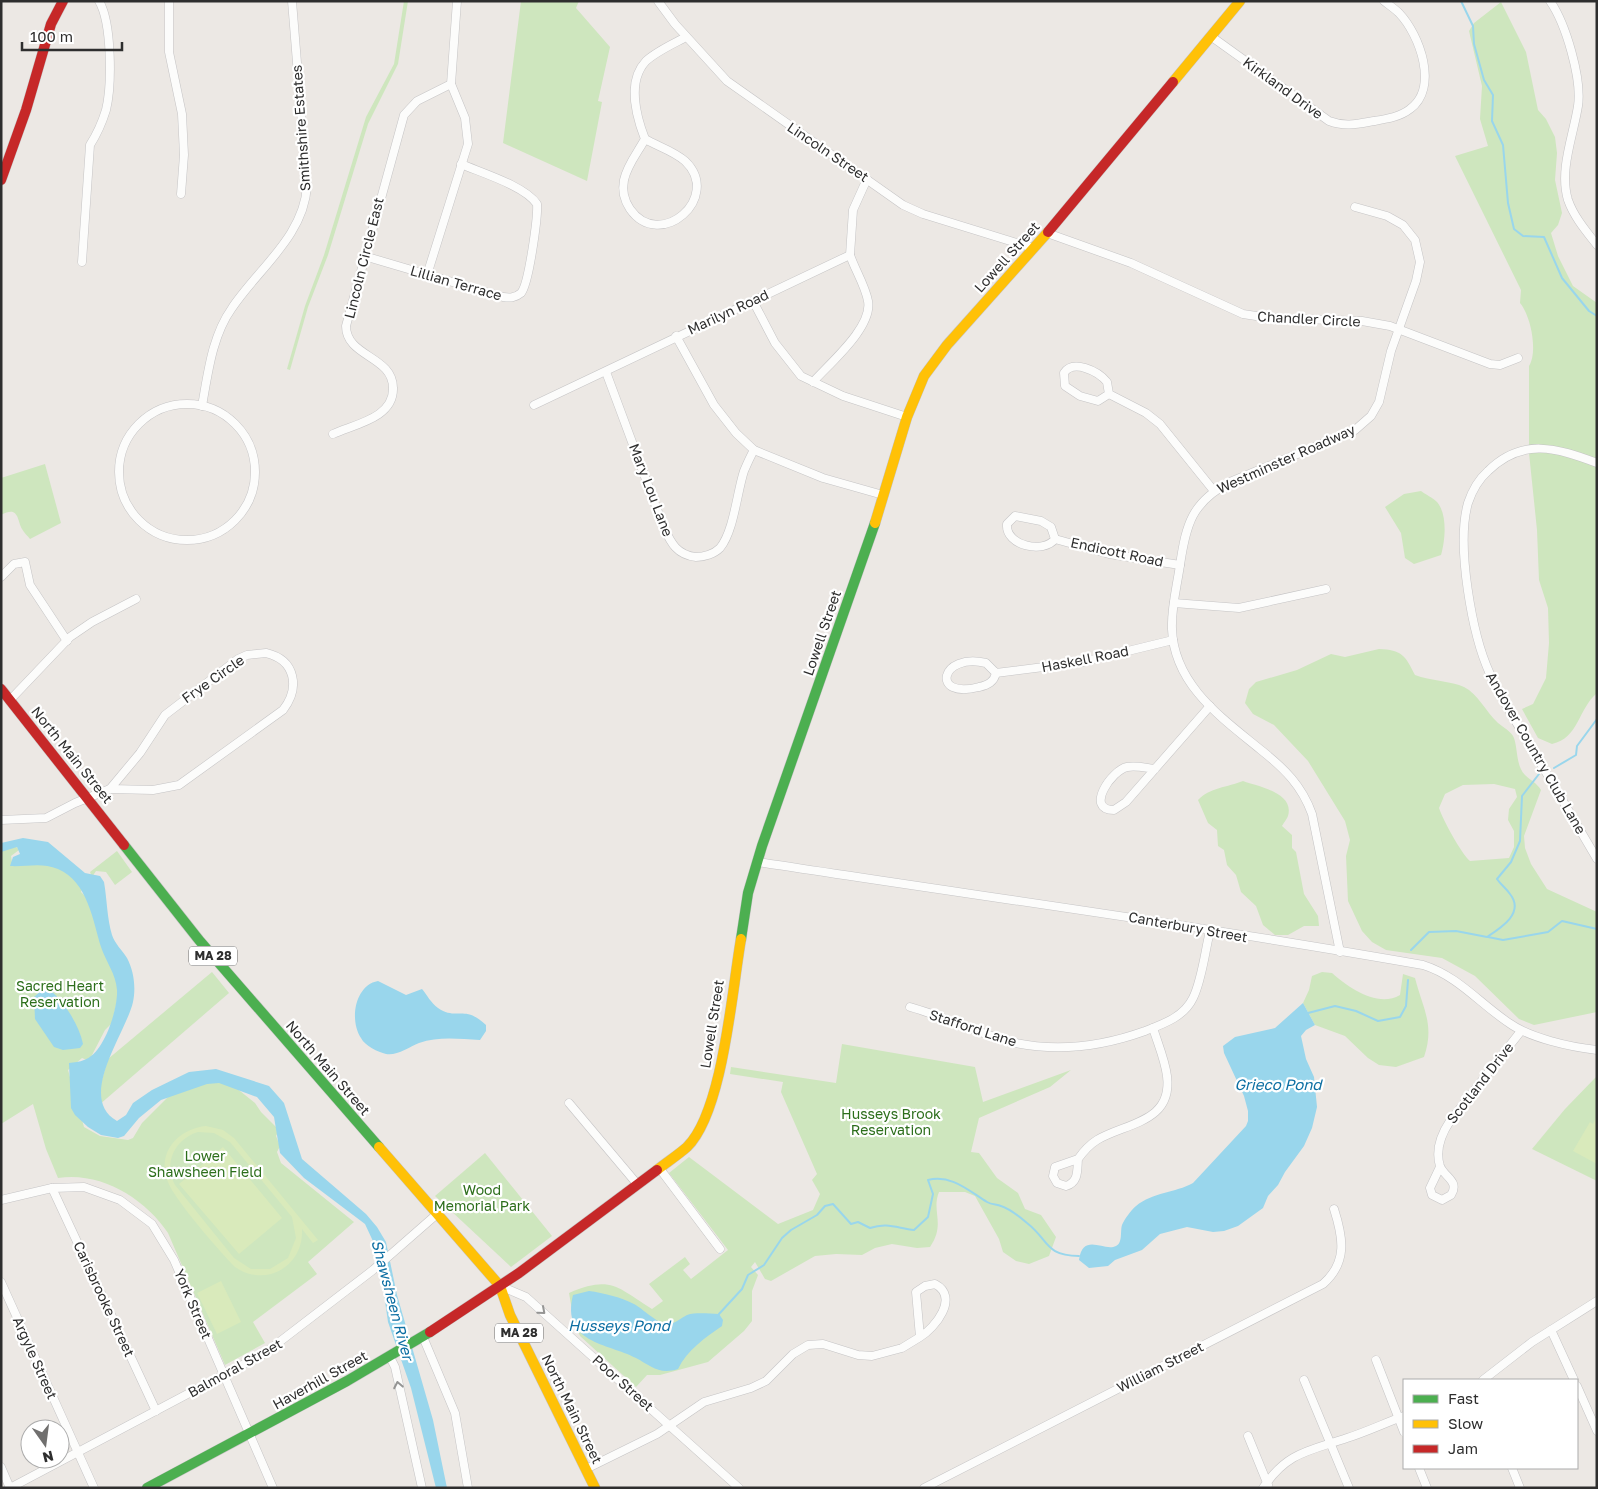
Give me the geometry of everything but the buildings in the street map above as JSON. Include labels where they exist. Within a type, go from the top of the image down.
[{"type":"main road","points":[[1,180],[34,85],[51,24],[63,1]]},
{"type":"main road","name":"Lowell Street","points":[[500,1286],[660,1169],[687,1147],[705,1119],[718,1080],[748,893],[918,388],[932,364],[1047,233],[1240,1]]},
{"type":"main road","name":"North Main Street","points":[[1,689],[89,798],[199,940],[500,1286],[510,1316],[595,1488]]},
{"type":"main road","name":"Haverhill Street","points":[[147,1488],[393,1355],[500,1286]]},
{"type":"street","points":[[82,262],[90,145],[99,131],[106,108],[108,22],[99,1]]},
{"type":"street","points":[[169,1],[169,52],[182,114],[184,155],[180,194]]},
{"type":"street","name":"Smithshire Estates","points":[[202,406],[211,356],[231,309],[278,250],[300,216],[305,202],[307,186],[292,1]]},
{"type":"street","points":[[427,275],[468,144],[464,118],[451,84],[457,1]]},
{"type":"street","name":"Lincoln Street","points":[[658,1],[686,36],[727,81],[903,205],[923,214],[1033,248]]},
{"type":"street","name":"Kirkland Drive","points":[[1212,37],[1329,121],[1344,126],[1390,118],[1409,110],[1417,103],[1423,93],[1425,82],[1423,64],[1415,38],[1400,14],[1384,1]]},
{"type":"street","points":[[1550,1],[1563,23],[1579,94],[1565,173],[1568,200],[1574,214],[1597,245]]},
{"type":"street","points":[[645,139],[624,178],[625,199],[632,212],[644,221],[658,224],[673,222],[685,214],[694,201],[696,187],[693,172],[678,156],[645,139],[636,112],[635,86],[640,70],[652,57],[686,36]]},
{"type":"street","name":"Lincoln Circle East","points":[[333,434],[381,413],[389,406],[393,395],[393,383],[387,369],[355,346],[347,334],[346,326],[404,115],[417,101],[451,84]]},
{"type":"street","name":"Lillian Terrace","points":[[364,256],[510,298],[520,294],[527,280],[537,204],[533,198],[521,190],[461,164]]},
{"type":"street","points":[[813,382],[854,336],[869,312],[867,296],[850,255],[853,210],[867,179]]},
{"type":"street","name":"Westminster Roadway","points":[[1340,952],[1312,814],[1306,797],[1286,771],[1210,706],[1186,678],[1177,658],[1173,640],[1174,603],[1185,532],[1190,518],[1199,504],[1214,491],[1245,475],[1348,434],[1362,426],[1371,416],[1379,402],[1391,351],[1419,271],[1420,258],[1417,246],[1409,232],[1398,221],[1355,208]]},
{"type":"street","name":"Chandler Circle","points":[[1047,233],[1131,263],[1243,314],[1305,321],[1362,321],[1399,328],[1490,364],[1500,365],[1518,358]]},
{"type":"street","name":"Marilyn Road","points":[[534,405],[850,255]]},
{"type":"street","points":[[753,301],[787,360],[801,376],[843,396],[907,416]]},
{"type":"street","points":[[676,336],[714,405],[736,433],[754,450],[824,478],[883,494]]},
{"type":"street","points":[[1075,366],[1094,373],[1107,382],[1109,394],[1098,401],[1080,396],[1065,386],[1064,374],[1068,368],[1075,366]]},
{"type":"street","name":"Mary Lou Lane","points":[[606,372],[664,528],[675,548],[683,554],[705,556],[716,551],[722,544],[744,470],[754,450]]},
{"type":"street","points":[[1109,394],[1146,413],[1160,424],[1214,491]]},
{"type":"street","points":[[170,406],[202,406],[231,420],[245,436],[255,460],[254,487],[246,507],[224,530],[199,539],[172,539],[144,525],[130,509],[120,484],[121,458],[132,434],[151,415],[170,406]]},
{"type":"street","name":"Andover Country Club Lane","points":[[1597,463],[1558,449],[1545,448],[1522,450],[1500,460],[1484,475],[1468,503],[1465,525],[1465,563],[1470,596],[1490,674],[1597,859]]},
{"type":"street","name":"Endicott Road","points":[[1018,516],[1040,521],[1051,527],[1055,539],[1049,545],[1042,547],[1022,543],[1010,537],[1007,524],[1011,518],[1018,516]]},
{"type":"street","name":"Endicott Road","points":[[1055,539],[1109,554],[1180,565]]},
{"type":"street","points":[[1,577],[14,564],[25,562],[30,585],[67,641]]},
{"type":"street","points":[[1174,603],[1239,608],[1326,589]]},
{"type":"street","points":[[10,700],[67,641],[92,622],[136,599]]},
{"type":"street","name":"Haskell Road","points":[[996,673],[986,663],[969,662],[952,666],[948,670],[946,679],[953,688],[966,690],[988,684],[996,673],[1083,662],[1173,640]]},
{"type":"street","name":"Frye Circle","points":[[1,820],[46,818],[75,803],[110,789],[153,790],[173,787],[186,782],[276,716],[288,704],[294,684],[284,662],[271,654],[258,653],[242,657],[226,668],[165,715],[132,764],[110,789]]},
{"type":"street","points":[[1155,769],[1130,767],[1122,770],[1103,789],[1101,799],[1103,806],[1110,810],[1117,809],[1155,769],[1210,706]]},
{"type":"street","name":"Canterbury Street","points":[[758,862],[1096,912],[1423,965],[1440,971],[1463,985],[1493,1012],[1521,1031],[1597,1050]]},
{"type":"street","name":"Stafford Lane","points":[[910,1007],[1002,1039],[1042,1048],[1084,1047],[1153,1028],[1181,1014],[1194,997],[1210,931]]},
{"type":"street","points":[[1078,1159],[1096,1141],[1148,1118],[1163,1101],[1167,1092],[1167,1076],[1153,1028]]},
{"type":"street","name":"Scotland Drive","points":[[1440,1167],[1440,1143],[1446,1128],[1521,1031]]},
{"type":"street","points":[[569,1103],[638,1185]]},
{"type":"street","points":[[660,1169],[720,1249]]},
{"type":"street","name":"York Street","points":[[1,1200],[52,1188],[84,1188],[112,1196],[136,1210],[152,1224],[174,1260],[273,1488]]},
{"type":"street","name":"Carisbrooke Street","points":[[52,1188],[156,1411]]},
{"type":"street","name":"William Street","points":[[924,1488],[1322,1284],[1338,1267],[1342,1252],[1342,1235],[1334,1209]]},
{"type":"street","name":"Balmoral Street","points":[[10,1488],[274,1348],[373,1270],[437,1214]]},
{"type":"street","name":"Argyle Street","points":[[1,1282],[94,1488]]},
{"type":"street","points":[[586,1469],[671,1426],[704,1402],[751,1388],[766,1381],[793,1354],[808,1345],[817,1343],[858,1355],[872,1356],[902,1348],[920,1337],[936,1325],[942,1314],[944,1293],[942,1288],[935,1284],[925,1286],[915,1294],[920,1337]]},
{"type":"street","name":"Poor Street","points":[[500,1286],[526,1297],[739,1488]]},
{"type":"street","points":[[1484,1379],[1551,1330],[1597,1301]]},
{"type":"street","points":[[1551,1330],[1574,1379]]},
{"type":"street","points":[[419,1339],[455,1413],[468,1488]]},
{"type":"street","points":[[393,1355],[404,1414],[422,1488]]},
{"type":"street","points":[[1266,1486],[1277,1470],[1302,1451],[1331,1443],[1401,1417],[1376,1360]]},
{"type":"street","points":[[1304,1380],[1349,1488]]},
{"type":"street","points":[[1578,1388],[1597,1431]]},
{"type":"street","points":[[1248,1436],[1266,1486]]},
{"type":"street","points":[[1,1467],[10,1488]]},
{"type":"street","points":[[1419,1469],[1427,1488]]},
{"type":"street","points":[[1512,1469],[1520,1488]]},
{"type":"green space","points":[[404,1],[408,1],[398,64],[368,124],[328,255],[308,307],[290,370],[287,369],[305,306],[324,255],[366,117],[394,64]]},
{"type":"green space","points":[[521,1],[579,1],[576,8],[610,47],[598,101],[602,102],[587,181],[503,143]]},
{"type":"green space","points":[[1501,2],[1526,52],[1538,110],[1546,119],[1555,137],[1557,153],[1555,180],[1562,213],[1558,225],[1551,233],[1558,256],[1573,286],[1597,303],[1597,693],[1568,736],[1552,744],[1538,738],[1522,709],[1533,704],[1546,678],[1549,643],[1548,608],[1539,580],[1537,530],[1529,453],[1529,366],[1533,352],[1532,334],[1527,316],[1520,303],[1521,290],[1455,156],[1488,146],[1480,119],[1482,86],[1469,31],[1474,23]]},
{"type":"green space","points":[[45,464],[61,523],[30,539],[14,513],[7,512],[1,515],[1,478]]},
{"type":"green space","points":[[1421,491],[1437,502],[1440,507],[1444,521],[1444,543],[1441,555],[1414,564],[1405,558],[1401,533],[1385,507],[1404,494]]},
{"type":"green space","points":[[1379,649],[1398,652],[1405,658],[1415,675],[1459,685],[1469,690],[1494,719],[1513,736],[1522,771],[1541,790],[1524,836],[1525,848],[1531,864],[1547,889],[1597,912],[1597,1012],[1534,1025],[1519,1019],[1475,976],[1442,958],[1386,950],[1372,942],[1362,931],[1348,901],[1346,856],[1350,840],[1345,821],[1308,761],[1274,725],[1253,714],[1245,703],[1249,689],[1256,682],[1297,670],[1331,654],[1345,657]],"holes":[[[1494,784],[1515,789],[1517,797],[1509,809],[1508,820],[1514,831],[1514,847],[1509,858],[1470,861],[1453,836],[1439,808],[1445,794],[1463,785]]]},
{"type":"green space","points":[[1243,781],[1273,791],[1286,801],[1289,808],[1288,816],[1282,826],[1292,835],[1292,848],[1296,852],[1304,894],[1318,916],[1319,926],[1304,926],[1288,935],[1275,935],[1263,925],[1256,906],[1241,892],[1236,875],[1227,865],[1224,850],[1218,846],[1217,830],[1208,823],[1198,800],[1213,790]]},
{"type":"green space","points":[[12,842],[19,850],[11,856],[12,862],[55,856],[82,889],[81,892],[89,900],[120,987],[112,1023],[105,1030],[91,1057],[87,1060],[82,1058],[68,1070],[84,1127],[100,1136],[128,1140],[133,1138],[142,1123],[171,1094],[200,1084],[221,1080],[235,1087],[255,1103],[279,1130],[276,1136],[280,1146],[277,1152],[281,1163],[354,1222],[308,1262],[317,1274],[253,1322],[265,1343],[225,1365],[168,1233],[158,1220],[134,1198],[105,1183],[74,1177],[58,1178],[46,1149],[33,1104],[1,1124],[1,844]]},
{"type":"green space","points":[[117,851],[132,872],[115,885],[106,872],[96,871],[92,877],[90,872]]},
{"type":"green space","points":[[212,972],[229,993],[99,1105],[101,1083],[108,1059]]},
{"type":"green space","points":[[1322,972],[1332,973],[1355,990],[1373,998],[1382,999],[1400,995],[1403,974],[1415,978],[1427,1017],[1428,1036],[1424,1057],[1396,1067],[1379,1065],[1368,1058],[1345,1036],[1315,1025],[1303,1003],[1309,990],[1312,976]]},
{"type":"green space","name":"Husseys Brook Reservation","points":[[842,1044],[975,1067],[983,1102],[1071,1070],[1050,1087],[979,1118],[971,1152],[979,1153],[997,1178],[1018,1193],[1025,1209],[1041,1215],[1056,1237],[1049,1256],[1029,1264],[1016,1261],[1003,1252],[999,1239],[975,1196],[965,1192],[939,1192],[936,1205],[937,1231],[930,1247],[917,1248],[892,1244],[875,1248],[862,1255],[836,1254],[815,1256],[771,1281],[765,1279],[755,1262],[751,1267],[758,1275],[752,1291],[752,1321],[744,1331],[708,1362],[660,1375],[647,1375],[636,1387],[580,1336],[574,1322],[569,1293],[604,1284],[621,1290],[652,1309],[663,1301],[649,1284],[685,1257],[690,1264],[683,1270],[691,1279],[728,1250],[669,1173],[689,1157],[778,1224],[813,1210],[820,1194],[812,1180],[817,1174],[781,1092],[783,1082],[730,1074],[731,1067],[836,1083]]},
{"type":"green space","points":[[1597,1076],[1597,1181],[1532,1149],[1565,1109]]},
{"type":"green space","points":[[1597,1116],[1597,1164],[1573,1151],[1590,1122],[1593,1124]]},
{"type":"green space","points":[[206,1126],[223,1130],[234,1138],[318,1240],[313,1243],[302,1229],[301,1242],[297,1254],[290,1263],[270,1274],[258,1275],[247,1273],[235,1267],[188,1212],[168,1182],[165,1171],[167,1152],[179,1137],[196,1128]],"holes":[[[198,1132],[214,1133],[230,1142],[292,1217],[296,1238],[288,1258],[270,1269],[251,1269],[234,1258],[175,1185],[170,1168],[173,1153],[177,1146],[190,1135]]]},
{"type":"green space","name":"Lower Shawsheen Field","points":[[223,1147],[282,1218],[239,1254],[179,1184]]},
{"type":"green space","name":"Wood Memorial Park","points":[[485,1153],[552,1236],[511,1267],[435,1196]]},
{"type":"green space","points":[[221,1281],[241,1322],[217,1334],[197,1293]]},
{"type":"water","name":"Shawsheen River","points":[[23,838],[48,842],[85,873],[100,876],[104,882],[112,935],[127,958],[133,974],[133,1002],[107,1064],[102,1081],[101,1097],[106,1111],[117,1121],[126,1115],[133,1103],[152,1090],[189,1072],[216,1069],[269,1086],[284,1103],[302,1159],[366,1214],[377,1227],[386,1242],[397,1295],[433,1420],[447,1488],[436,1488],[411,1388],[388,1322],[378,1252],[365,1224],[304,1178],[280,1153],[274,1117],[257,1097],[219,1083],[207,1084],[161,1100],[139,1118],[124,1136],[118,1138],[101,1135],[88,1127],[75,1115],[71,1108],[69,1063],[82,1061],[98,1049],[112,1019],[117,998],[116,984],[101,947],[88,903],[76,883],[68,875],[52,867],[40,865],[10,866],[13,857],[20,854],[17,847],[1,852],[1,843]]},
{"type":"water","points":[[378,981],[406,995],[422,989],[438,1008],[445,1012],[472,1015],[486,1025],[486,1031],[480,1040],[434,1039],[390,1054],[376,1050],[365,1044],[357,1031],[355,1013],[359,996],[364,989]]},
{"type":"water","points":[[43,989],[49,989],[70,1014],[81,1036],[83,1044],[80,1048],[63,1050],[54,1047],[35,1019],[34,997]]},
{"type":"water","name":"Grieco Pond","points":[[1303,1003],[1315,1025],[1306,1030],[1301,1036],[1306,1059],[1314,1077],[1317,1107],[1312,1128],[1304,1146],[1278,1185],[1268,1196],[1263,1208],[1238,1226],[1224,1231],[1213,1232],[1187,1227],[1160,1234],[1142,1250],[1115,1260],[1108,1266],[1089,1268],[1079,1260],[1081,1252],[1089,1245],[1116,1246],[1120,1240],[1122,1225],[1134,1208],[1143,1201],[1157,1195],[1193,1183],[1246,1126],[1248,1111],[1244,1096],[1224,1053],[1223,1046],[1235,1037],[1275,1028]]},
{"type":"water","name":"Husseys Pond","points":[[589,1291],[629,1302],[662,1323],[672,1323],[691,1314],[719,1314],[723,1320],[722,1326],[691,1350],[678,1369],[671,1371],[660,1370],[589,1339],[580,1332],[574,1323],[571,1311],[573,1295]]},
{"type":"waterway","points":[[1461,1],[1473,26],[1474,44],[1484,80],[1493,95],[1492,121],[1503,145],[1508,203],[1514,229],[1523,236],[1544,237],[1562,278],[1589,311],[1597,316]]},
{"type":"waterway","points":[[1554,768],[1576,755],[1577,746],[1597,719]]},
{"type":"waterway","points":[[1411,950],[1429,932],[1456,931],[1487,937],[1499,929],[1513,914],[1514,901],[1497,879],[1511,862],[1520,841],[1522,796],[1539,774]]},
{"type":"waterway","points":[[1488,937],[1503,940],[1548,932],[1562,921],[1597,929]]},
{"type":"waterway","points":[[1308,1013],[1335,1006],[1356,1011],[1378,1021],[1400,1017],[1406,1006],[1408,980]]},
{"type":"waterway","points":[[719,1314],[742,1289],[748,1275],[764,1265],[782,1238],[791,1230],[817,1215],[825,1206],[833,1204],[851,1224],[858,1222],[870,1228],[887,1225],[914,1230],[928,1217],[933,1194],[928,1180],[944,1179],[952,1181],[987,1202],[1004,1207],[1015,1213],[1053,1250],[1059,1253],[1079,1256]]},
{"type":"traffic: fast","points":[[741,939],[748,893],[762,846],[875,523]]},
{"type":"traffic: fast","points":[[124,845],[199,940],[379,1147]]},
{"type":"traffic: fast","points":[[147,1488],[347,1381],[430,1332]]},
{"type":"traffic: slow","points":[[1173,82],[1240,1]]},
{"type":"traffic: slow","points":[[875,523],[907,417],[924,376],[947,345],[1048,232]]},
{"type":"traffic: slow","points":[[657,1170],[687,1147],[699,1130],[709,1107],[718,1079],[724,1049],[741,939]]},
{"type":"traffic: slow","points":[[379,1147],[500,1286],[510,1315],[595,1488]]},
{"type":"traffic: jam","points":[[1,180],[26,110],[51,24],[63,1]]},
{"type":"traffic: jam","points":[[1048,232],[1173,82]]},
{"type":"traffic: jam","points":[[1,689],[124,845]]},
{"type":"traffic: jam","points":[[430,1332],[519,1273],[657,1170]]},
{"type":"park label","name":"Sacred Heart Reservation","points":[[60,994]]}]
